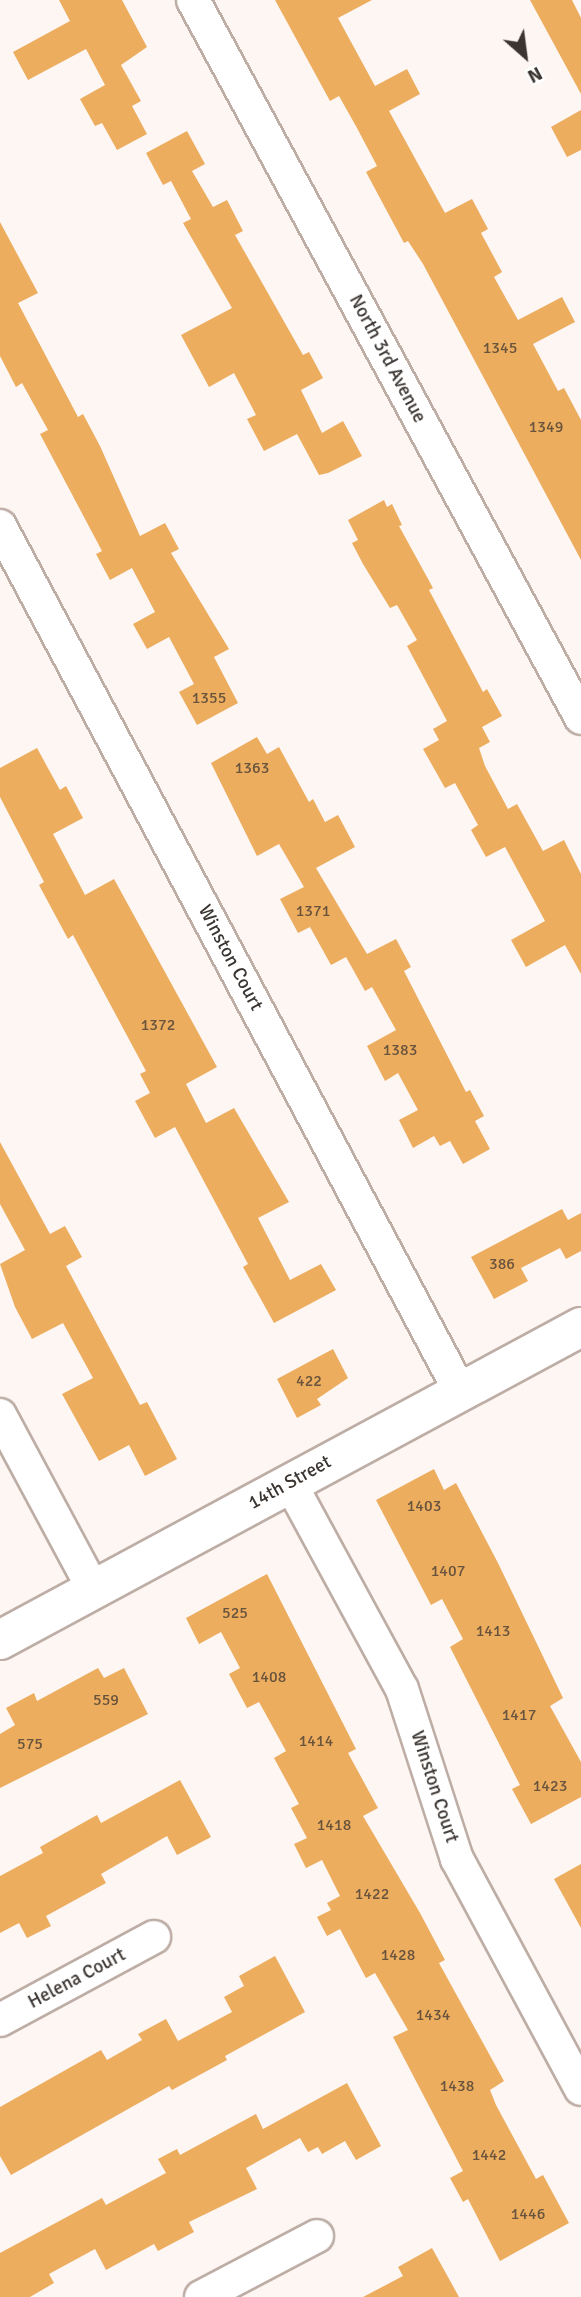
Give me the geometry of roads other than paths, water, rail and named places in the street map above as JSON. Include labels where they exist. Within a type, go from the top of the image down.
[{"type":"street","name":"North 3rd Avenue","points":[[193,0],[581,718]]},
{"type":"street","name":"Winston Court","points":[[0,526],[460,1391]]},
{"type":"street","name":"14th Street","points":[[0,1640],[581,1327]]},
{"type":"street","points":[[0,1415],[94,1590]]},
{"type":"street","name":"Winston Court","points":[[290,1483],[402,1689],[457,1859],[581,2089]]},
{"type":"street","name":"Helena Court","points":[[0,2020],[154,1937]]},
{"type":"street","points":[[201,2297],[317,2236]]}]
